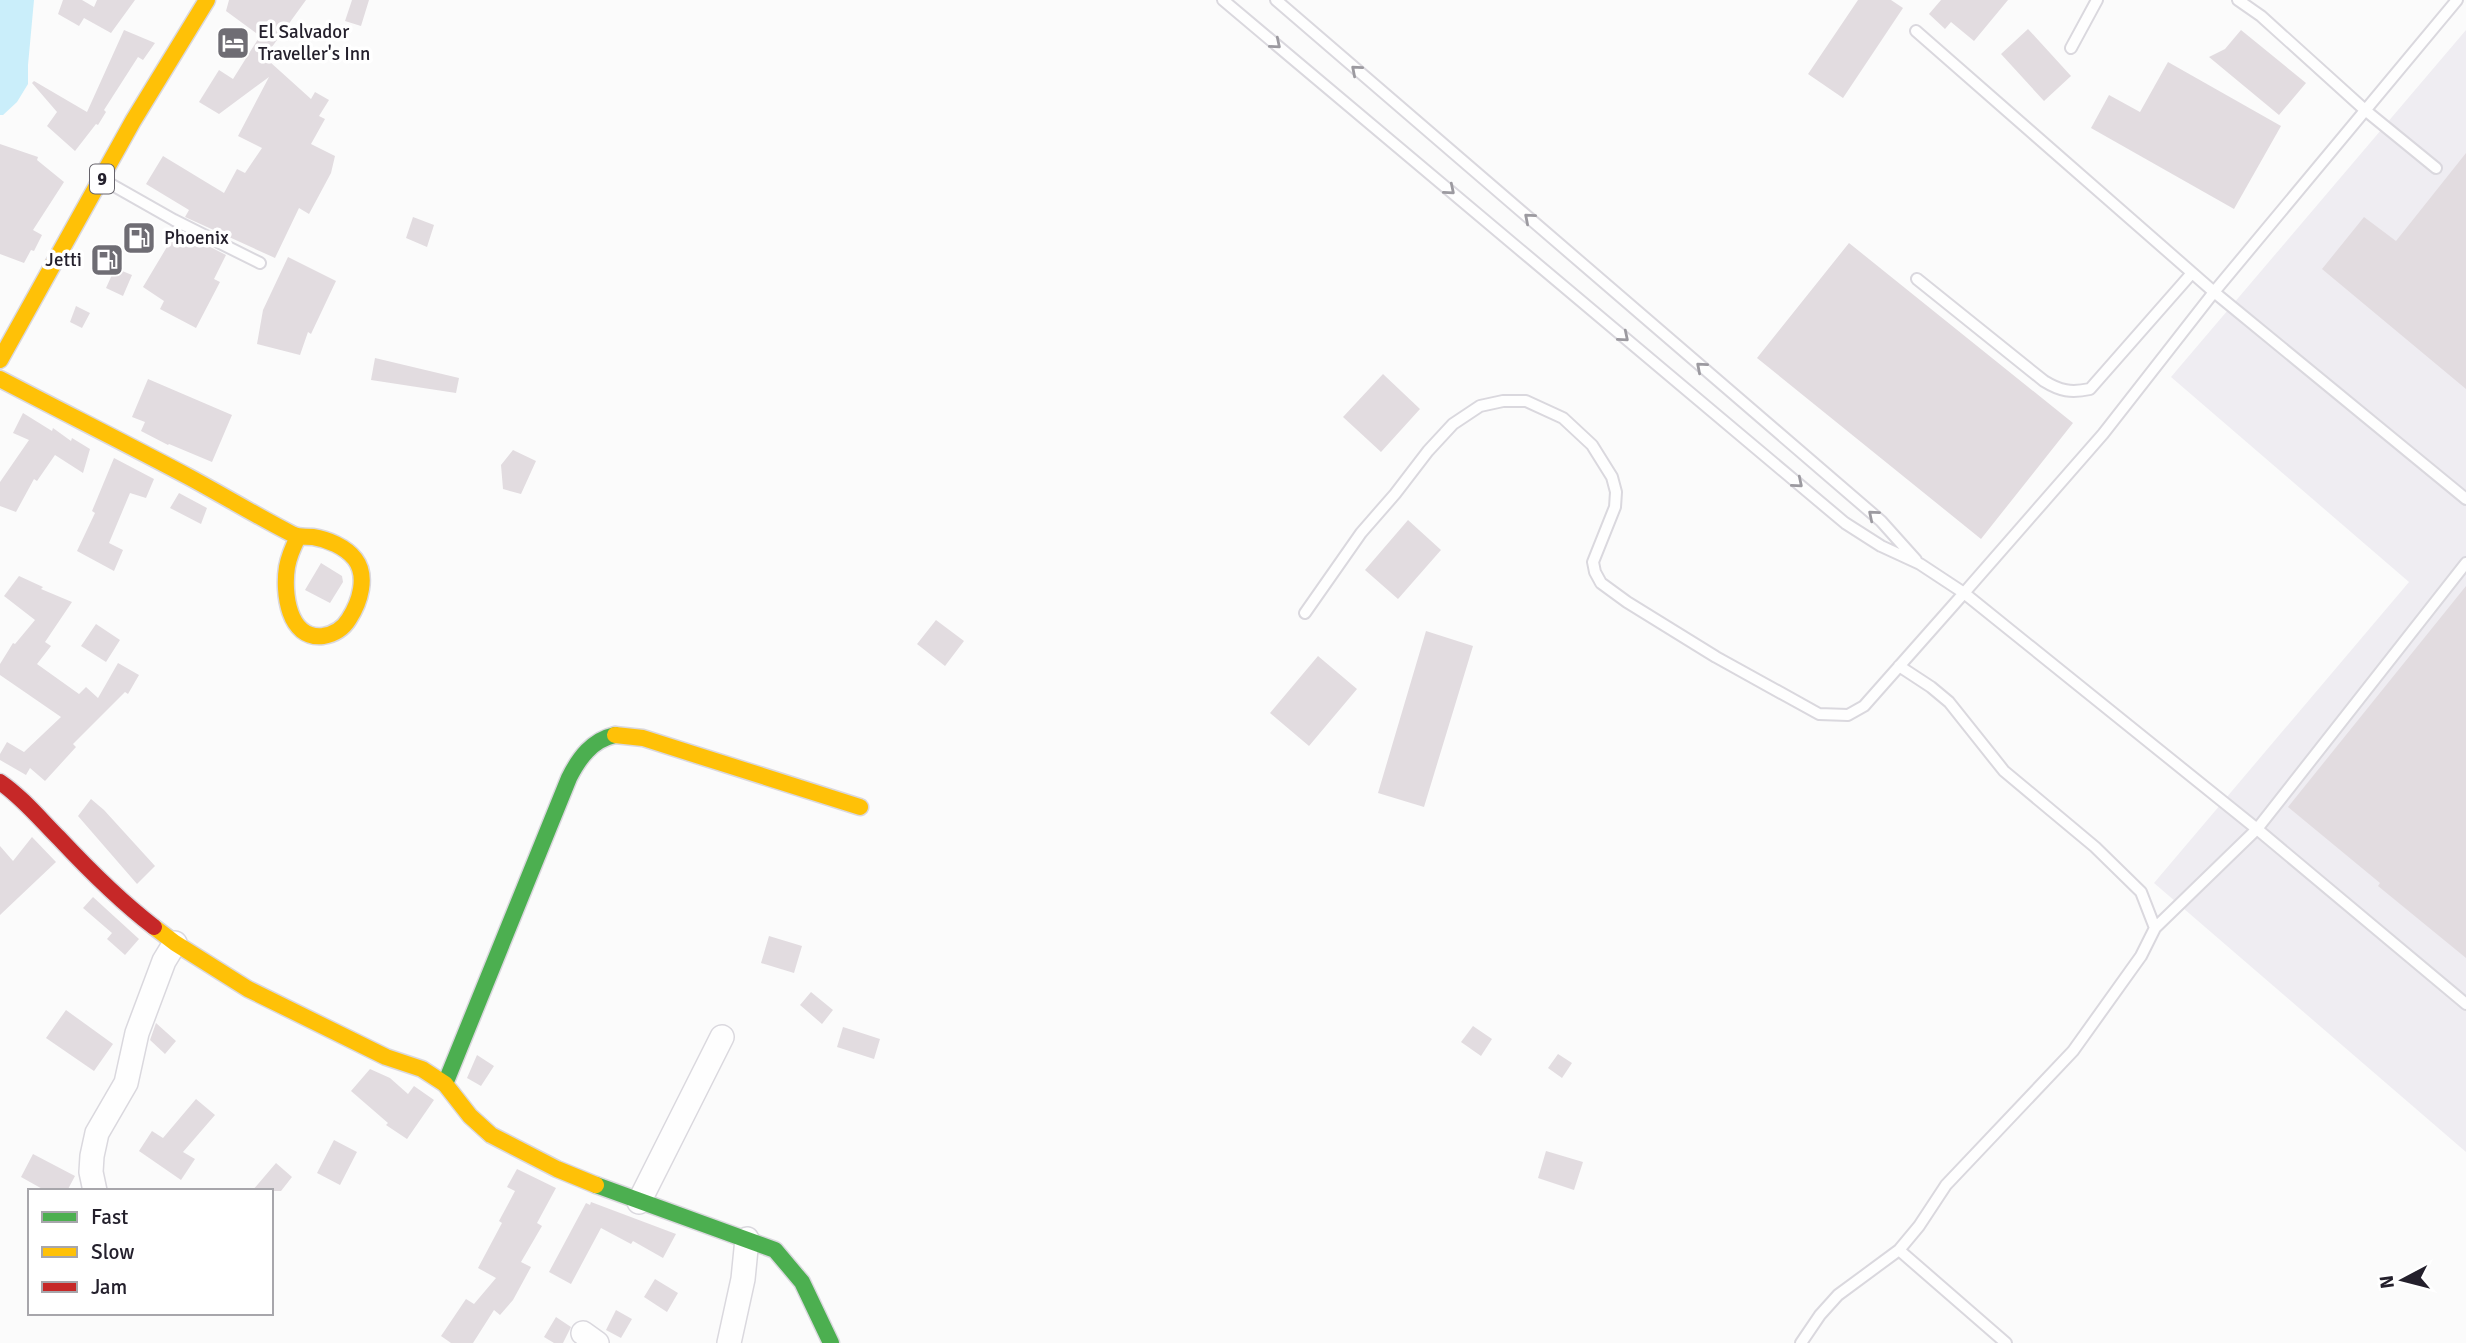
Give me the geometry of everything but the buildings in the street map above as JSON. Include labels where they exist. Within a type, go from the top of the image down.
[{"type":"main road","name":"9","points":[[0,360],[133,121],[207,0]]},
{"type":"main road","points":[[0,379],[237,502],[298,537],[330,542],[354,558],[362,573],[355,609],[341,629],[327,636],[314,636],[302,631],[293,621],[287,607],[289,557],[298,537]]},
{"type":"main road","points":[[444,1084],[569,778],[589,747],[604,738],[619,734],[643,738],[860,807]]},
{"type":"main road","points":[[0,782],[12,790],[137,914],[175,943],[248,989],[386,1057],[422,1069],[444,1084],[470,1116],[491,1135],[556,1169],[639,1202],[775,1250],[788,1262],[802,1282],[831,1343]]},
{"type":"street","points":[[95,1189],[91,1164],[97,1133],[126,1083],[137,1033],[164,961],[175,943]]},
{"type":"street","points":[[639,1202],[722,1037]]},
{"type":"street","points":[[729,1343],[743,1279],[747,1239]]},
{"type":"lane","points":[[1223,0],[1845,523],[1881,546],[1920,564],[1964,593],[2257,829],[2466,1004]]},
{"type":"lane","points":[[1276,0],[1881,521],[1920,564]]},
{"type":"lane","points":[[2071,48],[2097,0]]},
{"type":"lane","points":[[2238,0],[2261,16],[2365,110],[2436,168]]},
{"type":"lane","points":[[1305,613],[1361,533],[1453,424],[1480,406],[1503,401],[1526,401],[1563,418],[1592,445],[1605,463],[1616,492],[1615,507],[1594,562],[1595,572],[1601,583],[1716,657],[1819,714],[1848,715],[1864,706],[2103,434],[2214,292],[2457,0]]},
{"type":"lane","points":[[1916,31],[2214,292],[2466,499]]},
{"type":"lane","points":[[101,179],[174,220],[260,263]]},
{"type":"lane","points":[[1917,279],[2044,381],[2060,390],[2075,392],[2090,389],[2192,273]]},
{"type":"lane","points":[[1801,1343],[1820,1314],[1838,1295],[1899,1250],[1947,1185],[2073,1051],[2141,956],[2155,928],[2257,829],[2466,563]]},
{"type":"lane","points":[[1899,666],[1949,702],[2004,771],[2095,847],[2141,892],[2155,928]]},
{"type":"lane","points":[[1899,1250],[2006,1343]]},
{"type":"shaded area","points":[[2466,30],[2466,1152],[2154,883],[2409,582],[2171,377]]},
{"type":"water","points":[[0,0],[34,0],[28,84],[17,102],[3,115],[0,115]]},
{"type":"traffic: fast","points":[[445,1084],[569,778],[587,751],[600,741],[615,735]]},
{"type":"traffic: fast","points":[[596,1185],[775,1250],[802,1282],[831,1343]]},
{"type":"traffic: slow","points":[[0,360],[133,121],[207,0]]},
{"type":"traffic: slow","points":[[0,379],[292,534],[324,540],[347,551],[359,566],[361,589],[349,619],[331,634],[311,635],[295,623],[290,612],[286,589],[287,567],[298,537]]},
{"type":"traffic: slow","points":[[615,735],[643,738],[860,807]]},
{"type":"traffic: slow","points":[[154,927],[248,989],[386,1057],[422,1069],[445,1084],[470,1116],[491,1135],[557,1169],[596,1185]]},
{"type":"traffic: jam","points":[[0,782],[23,801],[105,884],[154,927]]},
{"type":"place","name":"El Salvador Traveller's Inn","points":[[233,43]]},
{"type":"place","name":"Phoenix","points":[[139,238]]},
{"type":"place","name":"Jetti","points":[[107,260]]}]
